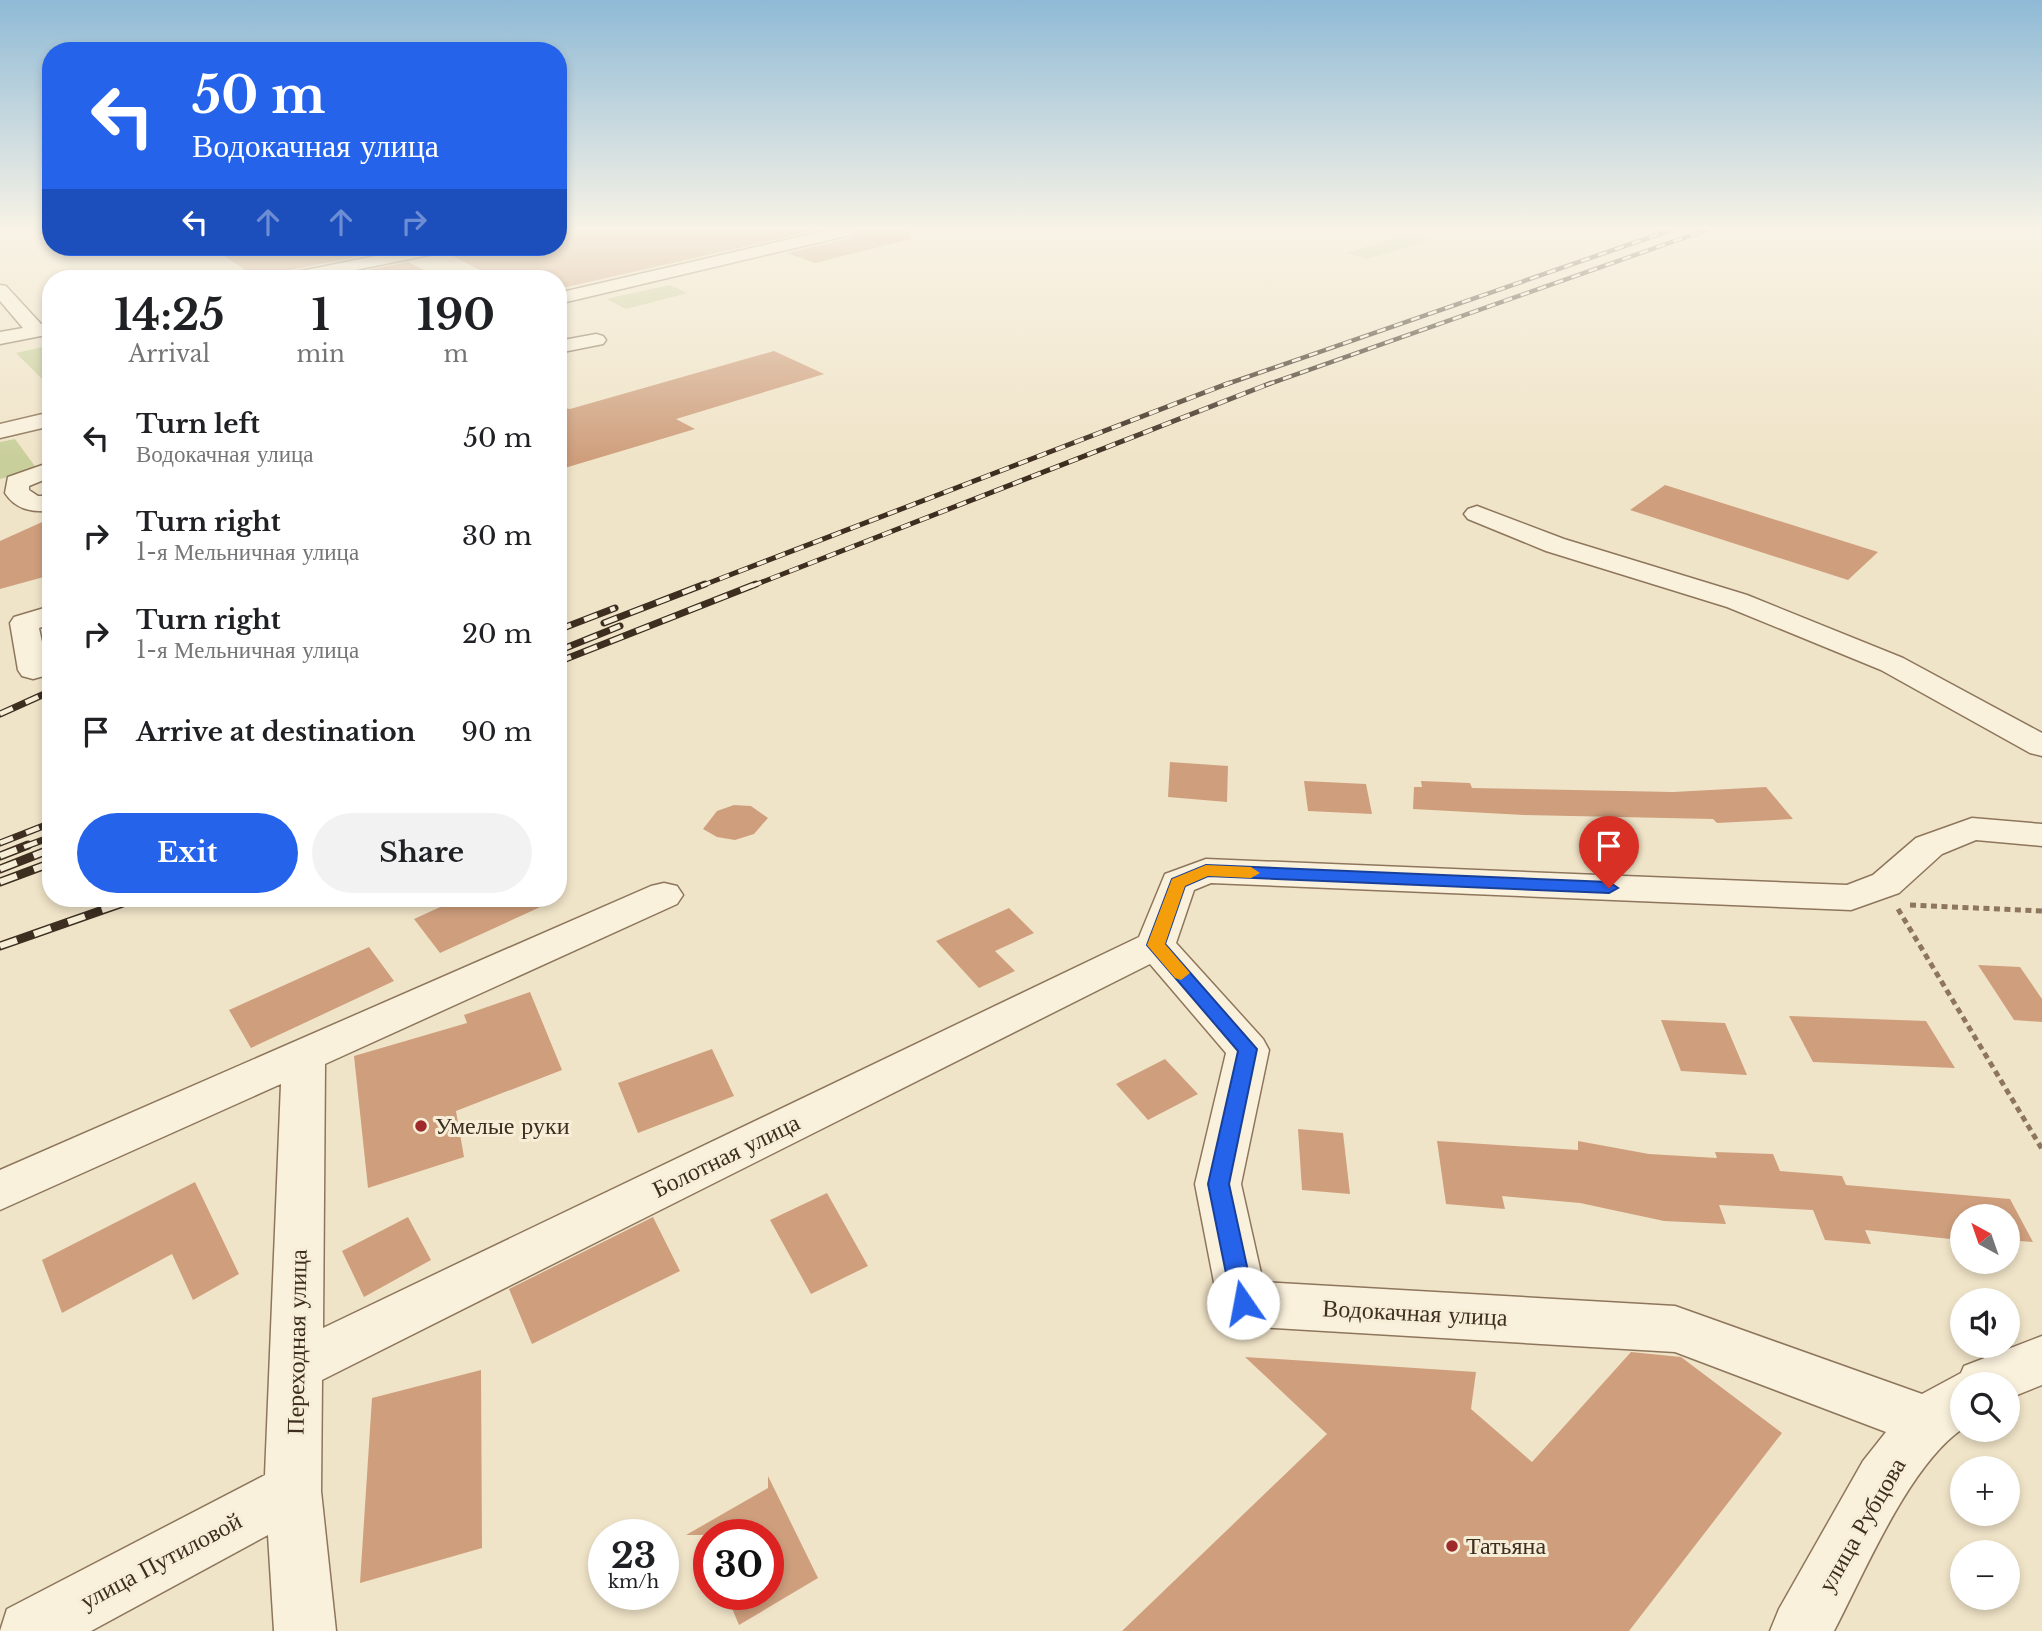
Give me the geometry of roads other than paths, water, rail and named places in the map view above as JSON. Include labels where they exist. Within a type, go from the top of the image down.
[{"type":"street","points":[[18,306],[42,327]]},
{"type":"street","points":[[0,338],[42,329]]},
{"type":"street","points":[[567,345],[596,340]]},
{"type":"street","points":[[10,428],[42,421]]},
{"type":"street","points":[[10,428],[41,443]]},
{"type":"street","points":[[42,472],[17,482],[17,493],[33,504],[42,504]]},
{"type":"street","points":[[1477,514],[1555,545],[1737,601],[1892,664],[2042,746]]},
{"type":"street","points":[[33,670],[24,624],[42,618]]},
{"type":"street","points":[[1156,945],[1178,883],[1206,871],[1852,898],[1886,884],[1929,846],[1972,829],[2042,835]]},
{"type":"street","points":[[0,1191],[304,1053],[664,895]]},
{"type":"street","name":"Болотная улица","points":[[296,1367],[1156,945]]},
{"type":"street","name":"Водокачная улица","points":[[1156,945],[1248,1049],[1218,1184],[1243,1303],[1675,1329],[1944,1410]]},
{"type":"street","name":"Переходная улица","points":[[304,1053],[293,1491],[305,1631]]},
{"type":"street","points":[[2015,1372],[2041,1362]]},
{"type":"street","name":"улица Рубцова","points":[[1801,1631],[1883,1481],[1944,1410]]},
{"type":"street","name":"улица Путиловой","points":[[29,1631],[293,1491]]},
{"type":"railway","points":[[1224,385],[1451,306]]},
{"type":"railway","points":[[1266,385],[1490,306]]},
{"type":"railway","points":[[701,586],[1229,383]]},
{"type":"railway","points":[[752,586],[1271,383]]},
{"type":"railway","points":[[604,623],[705,584]]},
{"type":"railway","points":[[567,658],[756,584]]},
{"type":"railway","points":[[567,627],[615,608]]},
{"type":"railway","points":[[567,647],[620,626]]},
{"type":"railway","points":[[0,714],[42,695]]},
{"type":"railway","points":[[0,843],[42,827]]},
{"type":"railway","points":[[24,847],[42,840]]},
{"type":"railway","points":[[0,856],[28,845]]},
{"type":"railway","points":[[0,869],[42,853]]},
{"type":"railway","points":[[0,882],[42,866]]},
{"type":"railway","points":[[0,946],[111,907]]},
{"type":"place","name":"Умелые руки","points":[[421,1126]]},
{"type":"place","name":"Татьяна","points":[[1452,1546]]}]
